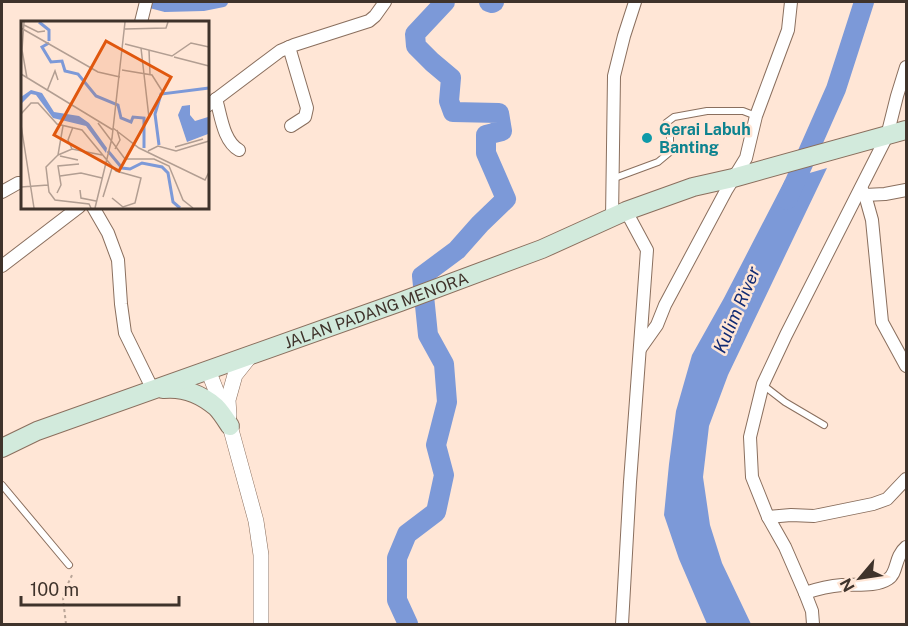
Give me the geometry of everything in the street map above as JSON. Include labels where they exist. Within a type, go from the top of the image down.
[{"type":"main road","name":"JALAN PADANG MENORA","points":[[2,448],[37,431],[542,249],[619,214],[693,187],[906,130]]},
{"type":"main road","points":[[153,390],[175,388],[197,394],[216,408],[230,426]]},
{"type":"street","points":[[141,21],[146,2]]},
{"type":"street","points":[[239,150],[229,142],[212,102],[270,57],[289,47],[369,21],[385,2]]},
{"type":"street","points":[[622,624],[647,250],[619,214],[612,179],[614,76],[635,2]]},
{"type":"street","points":[[640,350],[657,325],[665,305],[746,158],[756,116],[789,30],[791,2]]},
{"type":"street","points":[[289,47],[307,108],[305,117],[291,126]]},
{"type":"street","points":[[813,624],[812,611],[805,592],[785,547],[768,517],[752,477],[750,437],[763,384],[786,335],[863,192],[886,136],[906,67]]},
{"type":"street","points":[[2,192],[21,183]]},
{"type":"street","points":[[863,192],[885,194],[906,190]]},
{"type":"street","points":[[863,192],[872,220],[882,322],[906,366]]},
{"type":"street","points":[[2,266],[78,208]]},
{"type":"street","points":[[94,208],[108,232],[118,260],[125,333],[153,390]]},
{"type":"street","points":[[230,426],[228,400],[236,375],[251,355]]},
{"type":"street","points":[[208,370],[230,426],[256,521],[261,555],[261,624]]},
{"type":"street","points":[[768,517],[814,516],[873,504],[887,499],[906,479]]},
{"type":"street","points":[[805,592],[887,580],[892,575],[900,552],[906,548]]},
{"type":"lane","points":[[612,179],[658,162],[670,152],[670,137],[666,123],[674,117],[707,111],[743,111],[756,116]]},
{"type":"lane","points":[[763,384],[785,402],[824,425]]},
{"type":"lane","points":[[2,485],[69,565]]},
{"type":"path","points":[[66,624],[63,599],[73,573],[69,565]]},
{"type":"water","points":[[827,168],[728,375],[709,426],[703,477],[710,525],[722,563],[751,624],[707,624],[679,559],[664,515],[676,411],[692,355],[785,180]]},
{"type":"waterway","points":[[146,2],[165,7],[203,6],[223,2]]},
{"type":"waterway","points":[[408,624],[397,600],[397,558],[407,534],[436,512],[444,475],[436,445],[447,402],[444,364],[428,335],[422,276],[457,250],[506,199],[486,153],[486,135],[502,131],[499,113],[453,112],[449,101],[451,78],[416,46],[415,34],[445,2]]},
{"type":"waterway","points":[[489,2],[494,2]]},
{"type":"waterway","name":"Kulim River","points":[[787,200],[836,89],[864,2]]},
{"type":"place","name":"Gerai Labuh Banting","points":[[647,138]]}]
